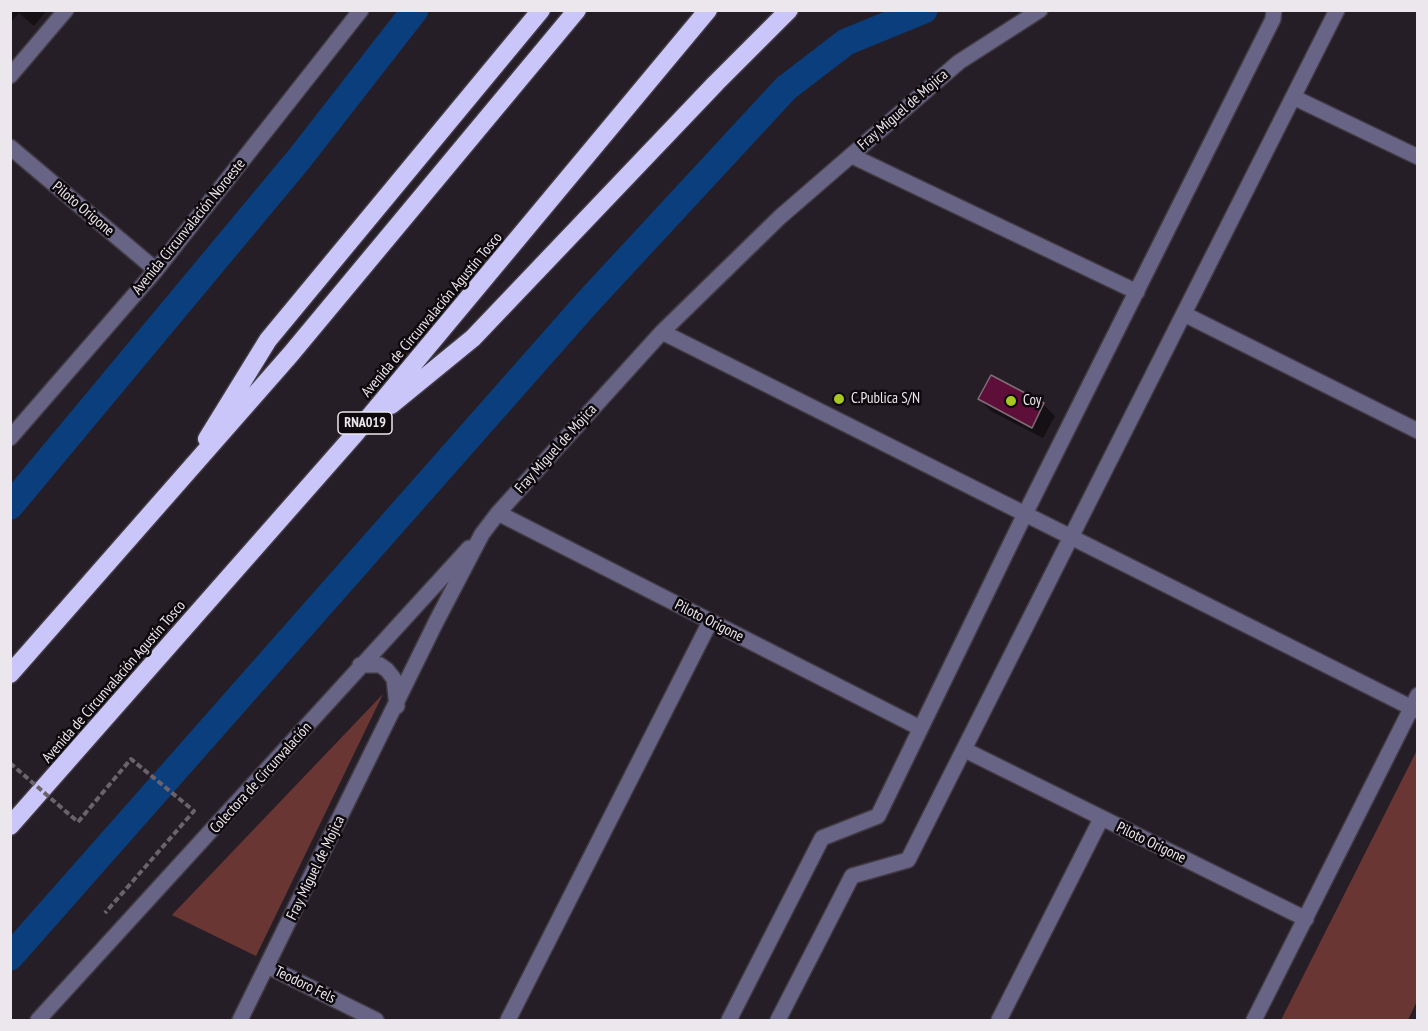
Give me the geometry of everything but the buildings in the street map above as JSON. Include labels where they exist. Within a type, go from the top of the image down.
[{"type":"highway","points":[[176,488],[268,340],[541,10]]},
{"type":"highway","points":[[10,674],[176,488],[290,355],[577,10]]},
{"type":"highway","name":"Avenida de Circunvalación Agustín Tosco","points":[[10,826],[355,434],[708,10]]},
{"type":"highway","points":[[355,434],[473,338],[716,83],[789,10]]},
{"type":"street","points":[[10,76],[66,10]]},
{"type":"street","name":"Avenida Circunvalación Noroeste","points":[[10,438],[156,270],[361,10]]},
{"type":"street","name":"Fray Miguel de Mojica","points":[[240,1020],[397,706],[436,622],[482,534],[498,513],[662,332],[780,217],[959,62],[1040,10]]},
{"type":"street","points":[[729,1020],[822,838],[878,816],[1024,516],[1273,19],[1274,10]]},
{"type":"street","points":[[778,1020],[852,876],[908,860],[1336,10]]},
{"type":"street","points":[[1293,97],[1418,158]]},
{"type":"street","name":"Piloto Origone","points":[[10,147],[156,270]]},
{"type":"street","points":[[852,156],[1137,292]]},
{"type":"street","points":[[1184,314],[1418,431]]},
{"type":"street","points":[[662,332],[1024,516],[1415,704],[1254,1020]]},
{"type":"street","name":"Piloto Origone","points":[[498,513],[920,728]]},
{"type":"street","name":"Colectora de Circunvalación","points":[[38,1020],[223,821],[360,665],[482,534]]},
{"type":"street","points":[[508,1020],[710,622]]},
{"type":"street","points":[[360,665],[380,665],[387,670],[393,679],[397,706]]},
{"type":"street","name":"Piloto Origone","points":[[965,750],[1306,919]]},
{"type":"street","points":[[999,1020],[1101,819]]},
{"type":"street","name":"Teodoro Fels","points":[[267,966],[376,1020]]},
{"type":"path","points":[[10,763],[78,822],[131,759],[194,811],[103,915]]},
{"type":"shaded area","points":[[383,694],[256,956],[172,915]]},
{"type":"shaded area","points":[[1417,750],[1417,1001],[1408,1020],[1281,1020]]},
{"type":"waterway","points":[[10,506],[299,159],[415,10]]},
{"type":"waterway","points":[[10,957],[586,304],[786,88],[846,42],[924,10]]},
{"type":"place","name":"C.Publica S/N","points":[[839,399]]},
{"type":"place","name":"Coy","points":[[1011,401]]}]
